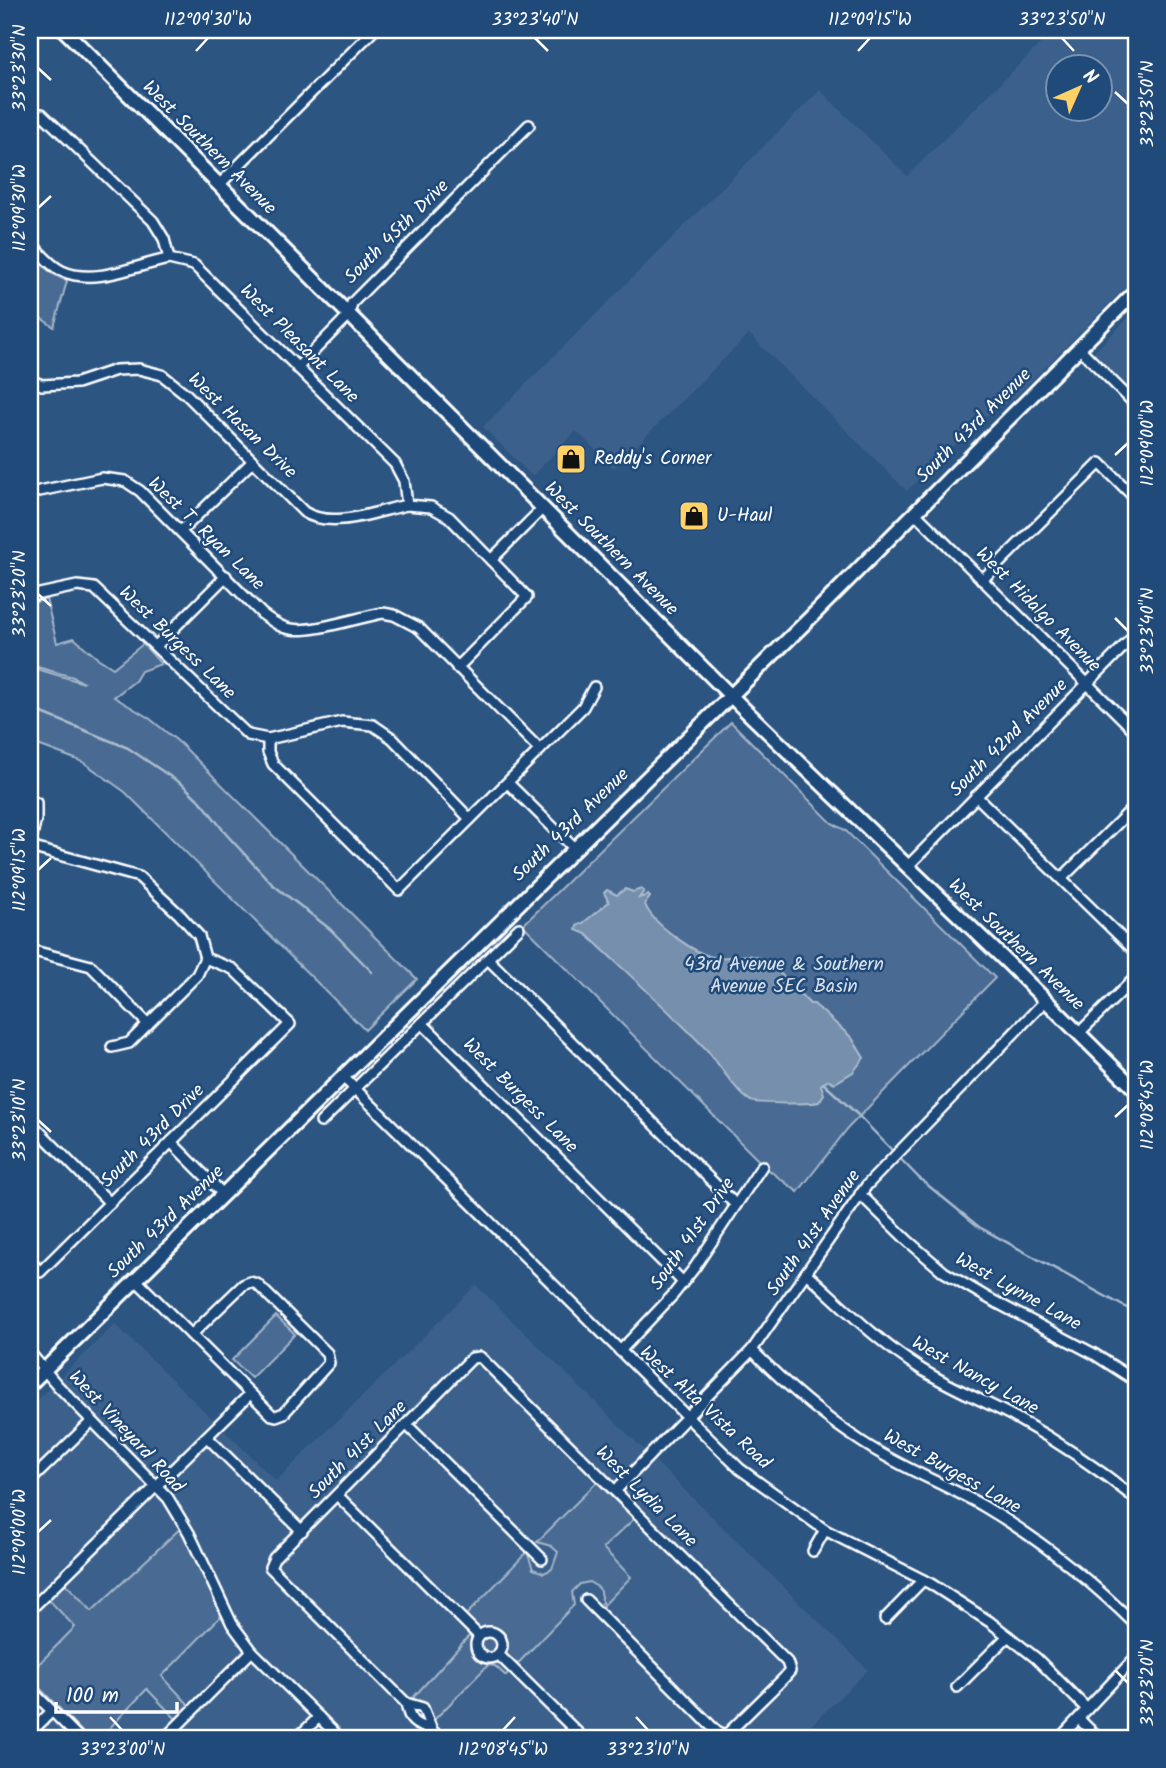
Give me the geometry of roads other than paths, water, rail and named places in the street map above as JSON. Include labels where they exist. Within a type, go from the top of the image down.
[{"type":"main road","name":"West Southern Avenue","points":[[64,30],[731,696],[1136,1090]]},
{"type":"main road","name":"South 43rd Avenue","points":[[30,1384],[573,848],[731,696],[1136,291]]},
{"type":"street","points":[[30,34],[34,30]]},
{"type":"street","points":[[219,185],[374,30]]},
{"type":"street","points":[[30,127],[42,114],[153,221],[164,239],[169,259],[114,274],[86,276],[63,272],[30,242]]},
{"type":"street","name":"South 45th Drive","points":[[297,368],[349,316],[352,303],[529,125]]},
{"type":"street","name":"West Pleasant Lane","points":[[169,259],[194,265],[395,464],[404,481],[407,505]]},
{"type":"street","points":[[1080,348],[1136,405]]},
{"type":"street","name":"West Hasan Drive","points":[[30,380],[42,385],[77,383],[116,370],[139,369],[162,375],[304,512],[314,518],[333,521],[407,505]]},
{"type":"street","points":[[181,531],[253,461]]},
{"type":"street","points":[[982,580],[1100,463],[1136,499]]},
{"type":"street","name":"West T. Ryan Lane","points":[[30,493],[103,478],[125,481],[140,491],[262,614],[281,626],[292,630],[310,629],[383,612],[419,628],[457,668]]},
{"type":"street","points":[[407,505],[431,506],[449,517],[527,597],[457,668],[540,750]]},
{"type":"street","points":[[491,560],[543,508]]},
{"type":"street","name":"West Hidalgo Avenue","points":[[915,513],[1136,732]]},
{"type":"street","points":[[156,646],[226,576]]},
{"type":"street","name":"West Burgess Lane","points":[[30,596],[77,586],[94,588],[248,736],[268,738]]},
{"type":"street","name":"South 42nd Avenue","points":[[908,866],[1136,634]]},
{"type":"street","points":[[470,819],[392,738],[373,725],[342,722],[268,738],[268,752],[273,764],[399,890],[583,707],[594,687]]},
{"type":"street","points":[[508,783],[573,848]]},
{"type":"street","points":[[976,796],[1136,952]]},
{"type":"street","points":[[33,802],[36,819],[30,845],[139,877],[199,936],[205,958],[197,975],[130,1043],[112,1046]]},
{"type":"street","points":[[1062,878],[1136,805]]},
{"type":"street","points":[[321,1122],[519,928]]},
{"type":"street","points":[[30,950],[91,966],[148,1024]]},
{"type":"street","name":"South 43rd Drive","points":[[30,1261],[40,1272],[290,1024],[233,968],[205,958]]},
{"type":"street","points":[[488,959],[736,1205]]},
{"type":"street","points":[[1079,1033],[1136,977]]},
{"type":"street","name":"South 41st Avenue","points":[[615,1490],[752,1350],[860,1194],[1046,1000]]},
{"type":"street","name":"West Burgess Lane","points":[[422,1023],[683,1282]]},
{"type":"street","name":"West Alta Vista Road","points":[[342,1076],[740,1469],[825,1530],[923,1580],[990,1622],[1036,1658],[1087,1709]]},
{"type":"street","points":[[30,1122],[110,1203]]},
{"type":"street","points":[[171,1142],[223,1194]]},
{"type":"street","name":"South 41st Drive","points":[[620,1351],[683,1282],[762,1166]]},
{"type":"street","name":"West Lynne Lane","points":[[860,1194],[944,1272],[977,1293],[1094,1354],[1136,1381]]},
{"type":"street","name":"West Nancy Lane","points":[[806,1273],[850,1315],[922,1370],[1014,1417],[1067,1448],[1136,1499]]},
{"type":"street","points":[[135,1279],[191,1335],[250,1394],[272,1415],[280,1415],[329,1363],[329,1356],[257,1284],[251,1282],[243,1285],[191,1335]]},
{"type":"street","name":"West Burgess Lane","points":[[752,1350],[804,1399],[862,1442],[986,1508],[1032,1537],[1082,1575],[1136,1625]]},
{"type":"street","name":"West Vineyard Road","points":[[30,1353],[180,1516],[225,1612],[252,1651],[340,1738]]},
{"type":"street","name":"West Lydia Lane","points":[[472,1358],[480,1357],[787,1662],[790,1671],[723,1738]]},
{"type":"street","name":"South 41st Lane","points":[[406,1703],[270,1567],[275,1558],[472,1358]]},
{"type":"street","points":[[30,1610],[250,1394]]},
{"type":"street","points":[[30,1481],[92,1421]]},
{"type":"street","points":[[407,1424],[542,1559]]},
{"type":"street","points":[[207,1437],[302,1531]]},
{"type":"street","points":[[337,1495],[479,1636]]},
{"type":"street","points":[[813,1551],[825,1530]]},
{"type":"street","points":[[885,1619],[923,1580]]},
{"type":"street","points":[[586,1600],[723,1738]]},
{"type":"street","points":[[492,1632],[498,1635],[502,1648],[498,1654],[492,1658],[479,1655],[476,1649],[479,1636],[492,1632]]},
{"type":"street","points":[[957,1687],[1008,1636]]},
{"type":"street","points":[[165,1738],[252,1651]]},
{"type":"street","points":[[498,1654],[583,1738]]},
{"type":"street","points":[[1060,1738],[1136,1657]]},
{"type":"street","points":[[30,1689],[79,1738]]},
{"type":"street","points":[[406,1703],[423,1708],[430,1728]]},
{"type":"street","points":[[406,1703],[411,1721],[430,1728],[441,1738]]},
{"type":"street","points":[[30,1733],[52,1711]]},
{"type":"street","points":[[297,1738],[319,1717]]},
{"type":"street","points":[[1079,1719],[1098,1738]]},
{"type":"waterway","points":[[30,708],[128,748],[183,785],[204,805],[226,834],[272,884],[330,929],[372,972]]},
{"type":"waterway","points":[[823,1083],[919,1178],[979,1227],[1136,1313]]},
{"type":"place","name":"Reddy's Corner","points":[[571,459]]},
{"type":"place","name":"U-Haul","points":[[694,516]]},
{"type":"park label","name":"43rd Avenue & Southern Avenue SEC Basin","points":[[784,976]]}]
